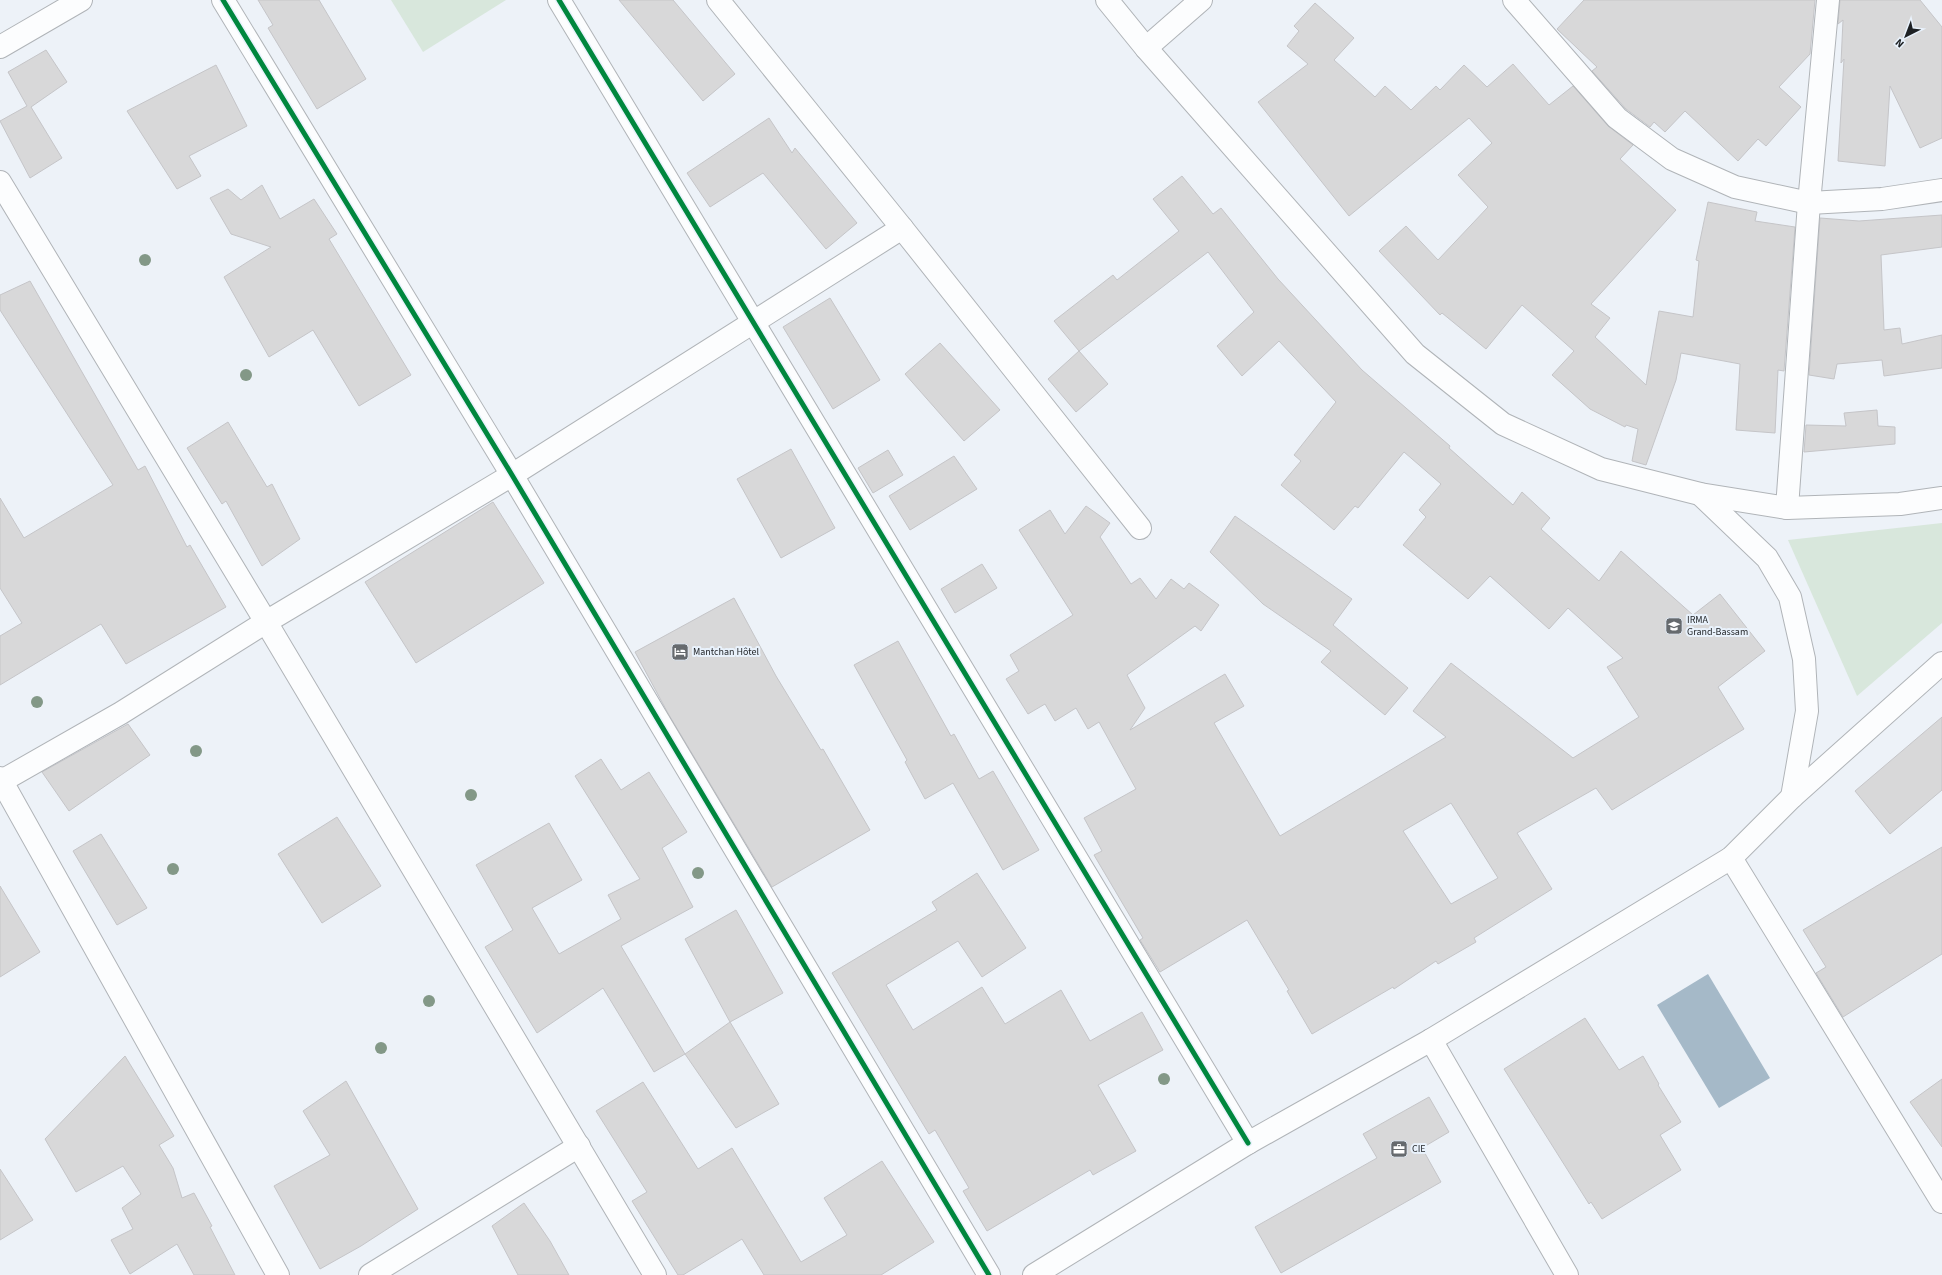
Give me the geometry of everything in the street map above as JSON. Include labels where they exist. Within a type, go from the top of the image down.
[{"type":"street","points":[[0,47],[81,0]]},
{"type":"street","points":[[223,0],[512,475],[989,1275]]},
{"type":"street","points":[[559,0],[1248,1143]]},
{"type":"street","points":[[718,0],[902,228],[1140,528]]},
{"type":"street","points":[[1107,0],[1146,48],[1415,354],[1503,424],[1601,469],[1700,494],[1787,508],[1900,504],[1942,498]]},
{"type":"street","points":[[1146,48],[1201,0]]},
{"type":"street","points":[[1514,0],[1617,118],[1672,159],[1735,187],[1809,203],[1882,199],[1942,190]]},
{"type":"street","points":[[1787,508],[1809,203],[1828,0]]},
{"type":"street","points":[[0,182],[266,622],[655,1275]]},
{"type":"street","points":[[278,1275],[0,780],[120,713],[266,622],[512,475],[902,228]]},
{"type":"street","points":[[1700,494],[1767,558],[1790,597],[1804,659],[1807,711],[1792,797]]},
{"type":"street","points":[[1034,1275],[1248,1143],[1431,1040],[1731,858],[1792,797],[1942,663]]},
{"type":"street","points":[[1731,858],[1942,1202]]},
{"type":"street","points":[[1431,1040],[1567,1275]]},
{"type":"street","points":[[370,1275],[579,1146]]},
{"type":"shaded area","points":[[391,0],[506,0],[423,52]]},
{"type":"shaded area","points":[[1942,523],[1942,623],[1857,696],[1788,540]]},
{"type":"water","points":[[1708,974],[1770,1078],[1719,1108],[1657,1005]]},
{"type":"building","points":[[258,0],[319,0],[366,79],[317,109],[268,28],[273,25]]},
{"type":"building","points":[[619,0],[673,0],[735,74],[703,101]]},
{"type":"building","points":[[1584,0],[1815,0],[1810,54],[1779,87],[1801,107],[1766,146],[1758,139],[1738,161],[1685,111],[1665,132],[1654,122],[1650,127],[1626,109],[1592,71],[1597,67],[1557,29]]},
{"type":"building","points":[[1840,0],[1920,0],[1942,27],[1942,138],[1920,148],[1890,86],[1885,166],[1838,161],[1844,59],[1841,63],[1843,20],[1838,24]]},
{"type":"building","points":[[1315,3],[1354,38],[1334,60],[1375,97],[1385,86],[1411,110],[1436,86],[1440,90],[1464,65],[1487,87],[1513,64],[1549,105],[1573,86],[1608,126],[1633,145],[1620,159],[1676,210],[1591,304],[1610,318],[1595,337],[1646,385],[1659,311],[1693,317],[1699,261],[1696,260],[1708,202],[1757,212],[1755,221],[1795,227],[1784,371],[1778,370],[1775,433],[1736,430],[1740,364],[1681,353],[1676,380],[1646,465],[1632,461],[1638,429],[1626,425],[1625,427],[1590,409],[1552,375],[1574,351],[1522,305],[1486,349],[1442,313],[1440,315],[1379,251],[1406,226],[1438,260],[1488,207],[1458,175],[1492,143],[1469,118],[1349,216],[1258,102],[1308,64],[1287,46],[1299,31],[1294,26]]},
{"type":"building","points":[[46,50],[67,82],[31,107],[62,158],[30,178],[0,121],[27,106],[8,72]]},
{"type":"building","points":[[216,65],[247,126],[189,156],[201,176],[177,189],[127,111]]},
{"type":"building","points":[[769,118],[792,153],[795,148],[857,223],[826,249],[763,173],[710,207],[687,173]]},
{"type":"building","points":[[1182,176],[1213,214],[1221,208],[1278,279],[1362,370],[1450,446],[1449,448],[1513,505],[1522,492],[1550,518],[1541,529],[1599,581],[1621,551],[1693,615],[1720,594],[1765,651],[1718,687],[1744,729],[1612,810],[1596,788],[1517,833],[1552,889],[1474,938],[1476,942],[1438,964],[1436,961],[1394,989],[1393,987],[1312,1034],[1287,991],[1289,990],[1247,920],[1160,972],[1140,940],[1143,938],[1094,855],[1102,851],[1084,818],[1136,789],[1099,722],[1088,729],[1076,708],[1055,721],[1045,704],[1028,714],[1006,679],[1019,671],[1010,655],[1073,615],[1019,530],[1050,510],[1065,534],[1086,506],[1110,523],[1100,537],[1131,584],[1140,578],[1156,599],[1171,579],[1184,589],[1189,583],[1219,605],[1201,631],[1195,626],[1127,675],[1145,708],[1130,730],[1225,674],[1244,706],[1214,723],[1280,836],[1446,737],[1413,711],[1451,663],[1573,758],[1639,717],[1607,667],[1623,658],[1568,608],[1549,629],[1490,576],[1468,599],[1403,545],[1426,517],[1419,510],[1441,484],[1404,452],[1358,508],[1355,506],[1334,530],[1281,485],[1301,461],[1294,455],[1336,402],[1279,341],[1242,376],[1217,346],[1254,312],[1208,252],[1079,351],[1054,321],[1113,275],[1117,280],[1179,231],[1153,199]],"holes":[[[1451,803],[1498,878],[1451,904],[1403,831]]]},
{"type":"building","points":[[262,185],[280,219],[314,199],[337,234],[329,239],[411,375],[359,406],[313,330],[269,357],[224,277],[271,247],[231,234],[210,198],[228,189],[241,200]]},
{"type":"building","points":[[1942,215],[1942,247],[1881,255],[1884,330],[1900,328],[1902,344],[1942,335],[1942,368],[1884,376],[1882,360],[1837,364],[1834,379],[1809,375],[1820,218],[1859,221]]},
{"type":"building","points":[[30,281],[138,470],[145,466],[187,547],[190,545],[226,607],[126,664],[101,624],[0,685],[0,636],[22,623],[0,588],[0,498],[24,538],[113,485],[0,310],[0,295]]},
{"type":"building","points":[[830,298],[880,380],[833,409],[783,327]]},
{"type":"building","points":[[940,343],[1000,410],[964,441],[905,374]]},
{"type":"building","points":[[1079,351],[1108,384],[1076,412],[1048,379]]},
{"type":"building","points":[[1877,410],[1878,426],[1895,427],[1895,444],[1804,452],[1806,425],[1846,426],[1844,413]]},
{"type":"building","points":[[228,422],[267,487],[272,484],[300,539],[262,566],[226,501],[222,504],[187,448]]},
{"type":"building","points":[[791,449],[835,528],[781,558],[737,479]]},
{"type":"building","points":[[888,450],[903,475],[873,493],[858,468]]},
{"type":"building","points":[[954,456],[977,489],[910,530],[889,496]]},
{"type":"building","points":[[493,502],[544,583],[416,663],[365,582]]},
{"type":"building","points":[[1235,516],[1352,599],[1333,625],[1408,688],[1385,715],[1321,662],[1331,651],[1263,604],[1210,552]]},
{"type":"building","points":[[982,564],[997,588],[955,613],[941,589]]},
{"type":"building","points":[[734,598],[776,676],[821,750],[823,749],[870,830],[772,887],[669,715],[635,652]]},
{"type":"building","points":[[898,641],[951,736],[954,734],[979,779],[993,771],[1039,850],[1003,870],[953,783],[925,799],[905,762],[907,760],[854,665]]},
{"type":"building","points":[[1942,717],[1942,790],[1890,834],[1855,791]]},
{"type":"building","points":[[128,724],[150,755],[69,811],[42,772]]},
{"type":"building","points":[[601,759],[621,790],[649,772],[687,832],[662,848],[693,907],[621,946],[685,1054],[654,1072],[603,988],[537,1033],[485,947],[513,930],[476,865],[549,823],[582,880],[532,908],[559,954],[621,919],[608,895],[640,879],[575,776]]},
{"type":"building","points":[[337,817],[381,886],[322,923],[278,854]]},
{"type":"building","points":[[101,834],[147,908],[117,925],[73,851]]},
{"type":"building","points":[[1942,847],[1942,954],[1843,1017],[1816,973],[1826,967],[1803,930]]},
{"type":"building","points":[[977,873],[1026,948],[982,977],[958,941],[886,985],[913,1030],[982,987],[1005,1024],[1061,990],[1090,1041],[1142,1012],[1163,1050],[1098,1085],[1136,1151],[1093,1175],[1090,1170],[987,1231],[963,1191],[969,1188],[935,1130],[929,1134],[832,973],[937,910],[932,902]]},
{"type":"building","points":[[0,886],[40,952],[0,977]]},
{"type":"building","points":[[736,910],[783,993],[730,1022],[685,939]]},
{"type":"building","points":[[1585,1018],[1619,1070],[1643,1056],[1659,1084],[1658,1085],[1681,1122],[1660,1135],[1681,1170],[1602,1219],[1591,1202],[1589,1204],[1504,1069]]},
{"type":"building","points":[[730,1022],[779,1104],[736,1128],[685,1054]]},
{"type":"building","points":[[125,1056],[174,1136],[159,1145],[173,1168],[182,1198],[194,1193],[212,1226],[210,1227],[235,1275],[194,1275],[177,1244],[130,1274],[111,1240],[133,1229],[122,1208],[141,1194],[123,1166],[76,1192],[45,1139]]},
{"type":"building","points":[[1942,1079],[1942,1147],[1910,1102]]},
{"type":"building","points":[[346,1081],[418,1209],[361,1246],[320,1269],[274,1186],[330,1155],[303,1111]]},
{"type":"building","points":[[643,1082],[698,1169],[732,1148],[801,1262],[847,1235],[824,1198],[882,1161],[934,1242],[881,1275],[764,1275],[742,1239],[683,1275],[678,1275],[632,1201],[647,1192],[596,1111]]},
{"type":"building","points":[[1429,1097],[1449,1132],[1422,1148],[1441,1182],[1281,1273],[1255,1227],[1377,1158],[1363,1134]]},
{"type":"building","points":[[0,1169],[33,1220],[0,1240]]},
{"type":"building","points":[[524,1203],[550,1241],[569,1275],[518,1275],[492,1226]]},
{"type":"cycle path","points":[[223,0],[512,475],[989,1275]]},
{"type":"cycle path","points":[[559,0],[1248,1143]]},
{"type":"place","name":"IRMA Grand-Bassam","points":[[1674,626]]},
{"type":"place","name":"Mantchan Hôtel","points":[[680,652]]},
{"type":"place","name":"CIE","points":[[1399,1149]]}]
